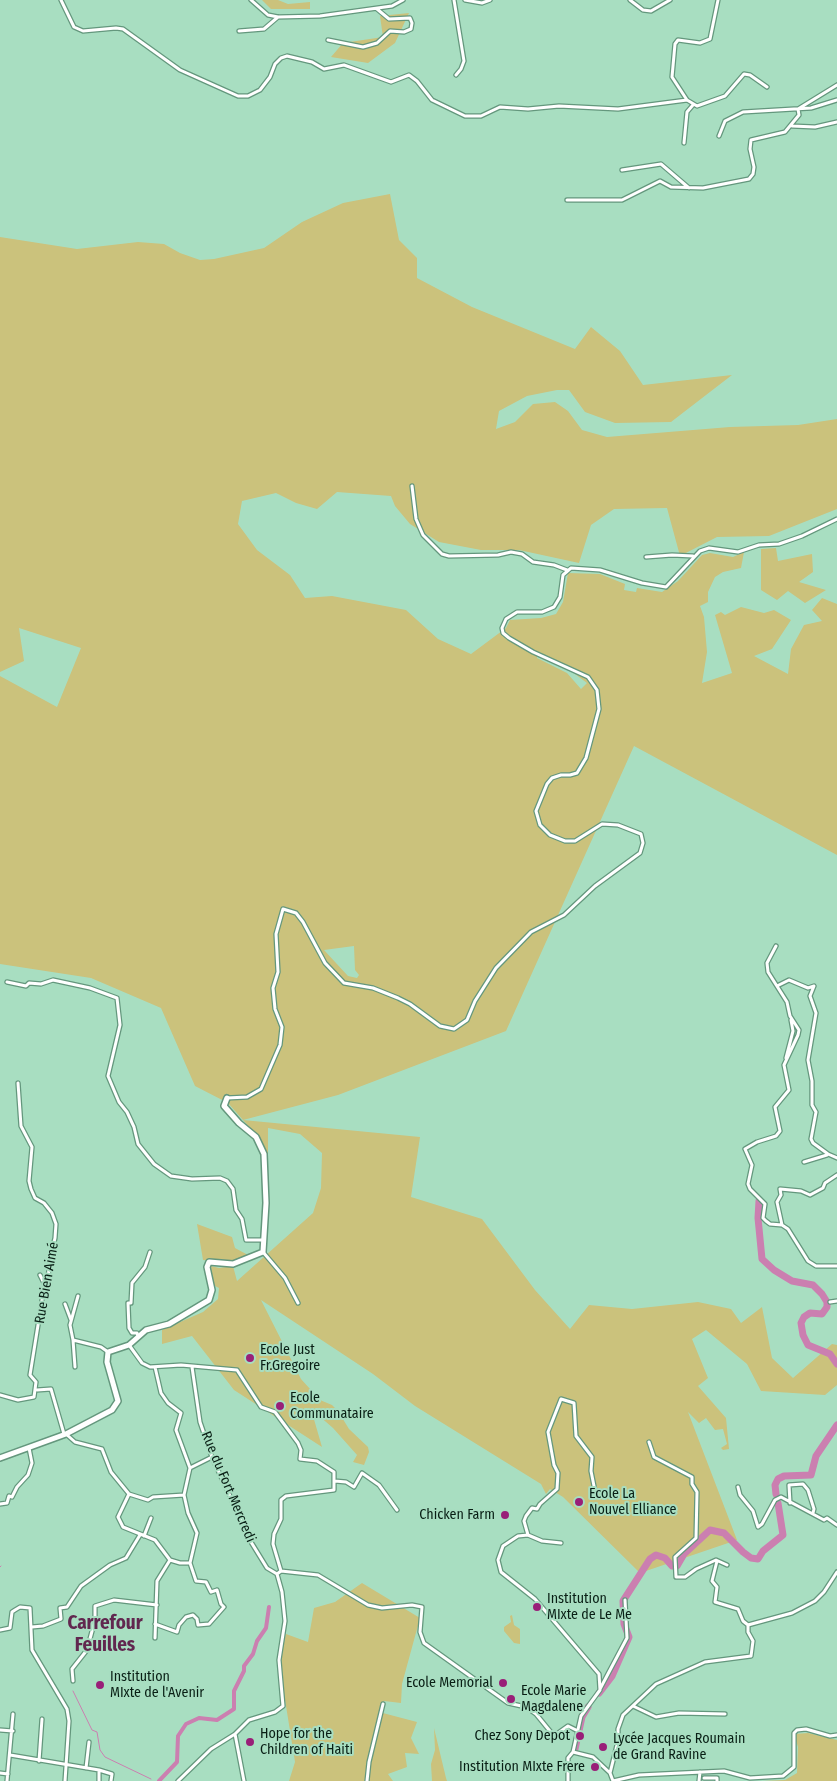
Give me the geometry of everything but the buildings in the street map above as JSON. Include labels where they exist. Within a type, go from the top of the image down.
[{"type":"street","points":[[61,0],[74,27],[83,31],[123,29],[180,70],[238,96],[248,96],[260,90],[270,78],[276,64],[287,56],[312,62],[324,69],[344,65],[391,82],[409,75],[417,81],[432,100],[465,116],[481,116],[500,107],[528,109],[559,106],[618,109],[687,100]]},
{"type":"street","points":[[251,0],[268,15],[278,17],[320,16],[392,6],[404,0]]},
{"type":"street","points":[[454,0],[464,61],[456,75]]},
{"type":"street","points":[[465,0],[482,3],[490,0]]},
{"type":"street","points":[[630,0],[643,10],[651,12],[670,0]]},
{"type":"street","points":[[718,0],[710,39],[700,42],[678,40],[675,44],[672,77],[687,100],[693,105],[702,106],[725,96],[744,74],[750,75],[766,87]]},
{"type":"street","points":[[328,40],[358,47],[377,43],[390,31],[404,32],[411,29],[412,23],[410,18],[389,19],[376,8]]},
{"type":"street","points":[[239,31],[264,29],[278,17]]},
{"type":"street","points":[[798,109],[837,85]]},
{"type":"street","points":[[719,136],[725,121],[743,112],[810,108],[837,100]]},
{"type":"street","points":[[684,143],[687,112],[693,105]]},
{"type":"street","points":[[567,200],[622,200],[660,181],[671,187],[711,188],[749,179],[754,167],[750,149],[751,140],[785,132],[800,115],[798,109]]},
{"type":"street","points":[[792,126],[815,127],[837,122]]},
{"type":"street","points":[[622,170],[661,164],[690,188]]},
{"type":"street","points":[[412,486],[416,519],[423,535],[442,554],[449,556],[498,555],[511,552],[522,554],[534,562],[554,564],[567,570]]},
{"type":"street","points":[[298,1303],[298,1298],[286,1278],[263,1252],[266,1203],[264,1154],[256,1137],[239,1123],[224,1106],[227,1098],[247,1097],[260,1089],[280,1045],[282,1027],[274,1009],[274,988],[278,972],[276,934],[283,909],[296,914],[303,922],[325,963],[344,982],[373,988],[398,998],[410,1004],[440,1026],[454,1029],[467,1020],[482,988],[496,968],[520,943],[540,926],[564,915],[595,886],[640,853],[643,838],[641,834],[629,828],[602,824],[576,840],[565,841],[543,830],[537,818],[541,795],[552,778],[577,773],[583,766],[599,709],[597,690],[588,678],[533,652],[509,638],[503,633],[502,628],[506,619],[517,612],[542,612],[554,607],[560,597],[560,582],[567,570],[571,568],[600,570],[642,584],[666,587],[700,551],[709,548],[738,552],[759,545],[779,544],[802,536],[837,519]]},
{"type":"street","points":[[646,558],[672,555],[694,556]]},
{"type":"street","points":[[776,946],[767,964],[768,972],[787,1002],[790,1016],[798,1030],[798,1035],[785,1061],[785,1072],[790,1086],[775,1107],[780,1131],[776,1136],[748,1146],[745,1149],[752,1166],[748,1184],[750,1189],[765,1204],[763,1218],[770,1224],[782,1225]]},
{"type":"street","points":[[8,982],[26,986],[29,983],[41,984],[53,980],[90,988],[118,998],[120,1025],[108,1076],[119,1102],[127,1112],[134,1127],[138,1144],[154,1164],[171,1176],[192,1180],[220,1178],[227,1181],[233,1189],[236,1210],[242,1219],[246,1240],[263,1240]]},
{"type":"street","points":[[778,986],[788,980],[808,988],[814,986],[810,996],[816,1013],[808,1060],[812,1081],[812,1104],[816,1112],[811,1135],[813,1143],[837,1158]]},
{"type":"street","name":"Rue Bien Aimé","points":[[18,1084],[21,1126],[32,1147],[29,1182],[35,1198],[44,1203],[52,1213],[56,1224],[54,1252],[50,1259],[30,1375],[36,1382],[36,1390]]},
{"type":"street","points":[[804,1162],[828,1154]]},
{"type":"street","points":[[837,1175],[825,1183],[824,1188],[810,1194],[780,1189],[781,1195],[777,1202],[782,1225],[796,1240],[808,1261],[816,1266],[837,1266]]},
{"type":"street","points":[[138,1337],[129,1328],[128,1303],[131,1303],[132,1283],[145,1267],[150,1252]]},
{"type":"street","points":[[108,1352],[129,1344],[155,1326],[169,1324],[209,1300],[212,1290],[207,1267],[209,1262],[233,1264],[263,1252]]},
{"type":"street","points":[[40,1275],[45,1285]]},
{"type":"street","points":[[75,1367],[70,1326],[78,1296]]},
{"type":"street","points":[[830,1302],[837,1301]]},
{"type":"street","points":[[65,1304],[71,1320]]},
{"type":"street","points":[[73,1340],[101,1347],[108,1352]]},
{"type":"street","points":[[129,1344],[142,1363],[155,1367],[237,1370],[261,1407],[275,1412],[298,1443],[301,1450],[300,1459],[317,1461],[334,1472],[334,1490],[286,1496],[281,1500],[282,1520],[274,1534],[273,1544],[281,1571]]},
{"type":"street","points":[[0,1458],[65,1434],[112,1410],[118,1401],[107,1362],[108,1352]]},
{"type":"street","points":[[155,1367],[161,1393],[168,1403],[181,1413],[176,1430],[188,1456],[190,1468],[184,1495],[188,1513],[197,1533],[190,1563],[196,1581],[206,1582],[211,1592],[217,1590],[221,1604],[224,1607],[209,1624],[198,1625],[197,1619],[193,1615],[186,1617],[179,1625],[177,1632],[155,1624]]},
{"type":"street","name":"Rue du Fort Mercredi","points":[[178,1781],[211,1749],[235,1734],[250,1720],[275,1712],[283,1706],[279,1660],[284,1599],[277,1574],[267,1568],[251,1542],[212,1457],[200,1422],[192,1367]]},
{"type":"street","points":[[0,1395],[18,1400],[34,1397],[36,1390],[51,1389],[65,1434],[76,1442],[102,1449],[111,1472],[128,1494],[148,1500],[153,1497],[184,1495]]},
{"type":"street","points":[[528,1535],[524,1521],[526,1516],[532,1508],[537,1509],[557,1489],[558,1473],[554,1465],[548,1432],[561,1400],[574,1403],[576,1436],[592,1457],[591,1471],[595,1492],[592,1493]]},
{"type":"street","points":[[649,1442],[654,1457],[692,1477],[692,1484],[697,1492],[696,1538],[675,1557],[676,1578],[685,1577],[702,1566],[717,1560],[727,1565]]},
{"type":"street","points":[[0,1504],[7,1503],[9,1496],[12,1497],[17,1487],[28,1476],[32,1463],[29,1448]]},
{"type":"street","points":[[190,1468],[212,1457]]},
{"type":"street","points":[[334,1481],[346,1482],[354,1487],[362,1473],[379,1485],[397,1510]]},
{"type":"street","points":[[790,1503],[789,1485],[804,1484],[814,1509],[813,1513]]},
{"type":"street","points":[[738,1487],[740,1495],[753,1511],[758,1527],[762,1524],[768,1510],[778,1497],[781,1496],[790,1503],[824,1520],[827,1518],[837,1525]]},
{"type":"street","points":[[128,1494],[118,1517],[119,1523],[131,1532],[156,1540],[170,1560],[190,1563]]},
{"type":"street","points":[[32,1626],[43,1626],[61,1619],[60,1608],[67,1607],[81,1586],[110,1565],[126,1558],[142,1536],[151,1518]]},
{"type":"street","points":[[561,1543],[542,1541],[528,1535],[518,1536],[504,1546],[498,1560],[501,1572],[535,1599],[594,1668],[599,1674],[600,1690]]},
{"type":"street","points":[[155,1638],[157,1581],[170,1560]]},
{"type":"street","points":[[717,1560],[712,1581],[717,1587],[715,1602],[738,1609],[743,1621],[748,1624],[792,1613],[814,1601],[824,1592],[837,1572]]},
{"type":"street","points":[[277,1574],[281,1571],[318,1575],[368,1606],[382,1608],[412,1605],[422,1607],[420,1632],[424,1643],[508,1703],[526,1707],[536,1714],[554,1736],[568,1726],[578,1731]]},
{"type":"street","points":[[73,1681],[72,1669],[88,1650],[95,1620],[95,1606],[114,1600],[157,1605]]},
{"type":"street","points":[[568,1781],[568,1758],[573,1752],[586,1706],[600,1690],[626,1638],[625,1600]]},
{"type":"street","points":[[0,1630],[10,1628],[12,1612],[20,1607],[30,1608],[32,1650],[67,1708],[69,1722],[65,1781]]},
{"type":"street","points":[[610,1773],[618,1741],[618,1729],[623,1715],[656,1684],[688,1668],[705,1662],[751,1656],[753,1641],[748,1632],[748,1624]]},
{"type":"street","points":[[367,1781],[369,1762],[384,1704]]},
{"type":"street","points":[[633,1706],[656,1717],[679,1713],[725,1714]]},
{"type":"street","points":[[7,1781],[13,1714]]},
{"type":"street","points":[[39,1761],[42,1718]]},
{"type":"street","points":[[573,1752],[592,1757],[610,1773],[613,1781],[724,1771],[756,1779],[782,1776],[789,1773],[794,1767],[794,1733],[797,1730],[806,1728],[830,1736],[837,1734]]},
{"type":"street","points":[[0,1730],[12,1731]]},
{"type":"street","points":[[235,1734],[244,1781]]},
{"type":"street","points":[[86,1768],[89,1742]]},
{"type":"street","points":[[10,1755],[100,1770],[112,1774],[111,1781]]},
{"type":"street","points":[[99,1781],[100,1770]]},
{"type":"street","points":[[699,1781],[700,1772]]},
{"type":"street","points":[[0,1773],[8,1774]]},
{"type":"street","points":[[704,1778],[717,1778],[717,1781]]},
{"type":"shaded area","points":[[262,0],[278,0],[288,4],[310,2],[310,9],[271,9]]},
{"type":"shaded area","points":[[409,13],[395,43],[368,63],[331,57],[343,43],[383,37],[380,16]]},
{"type":"shaded area","points":[[390,194],[399,240],[417,258],[417,278],[472,307],[575,349],[591,327],[620,351],[643,385],[732,375],[671,422],[615,423],[585,412],[569,390],[557,390],[527,396],[499,411],[496,429],[515,422],[533,404],[555,402],[568,411],[582,430],[607,437],[730,427],[798,425],[837,419],[837,509],[769,536],[717,537],[680,556],[667,508],[614,509],[591,525],[579,563],[519,550],[481,550],[439,542],[410,524],[395,506],[391,496],[337,492],[317,509],[296,503],[276,493],[242,501],[238,524],[257,550],[290,575],[305,598],[332,596],[406,610],[438,639],[471,654],[506,628],[510,620],[541,618],[556,614],[563,602],[568,573],[600,574],[625,584],[624,590],[636,592],[637,588],[662,592],[678,581],[702,555],[710,553],[733,557],[744,552],[741,568],[723,572],[715,577],[708,592],[708,602],[700,606],[704,617],[707,652],[702,683],[732,673],[715,615],[721,612],[725,615],[741,607],[764,613],[774,610],[791,620],[772,649],[754,656],[788,674],[791,649],[804,625],[822,621],[812,610],[822,598],[837,604],[837,855],[634,746],[506,1031],[338,1095],[243,1120],[228,1103],[195,1086],[161,1008],[91,978],[0,964],[0,676],[57,707],[81,648],[19,628],[24,661],[0,672],[0,237],[77,249],[138,242],[164,244],[180,253],[200,260],[214,259],[264,248],[302,222],[343,203]],"holes":[[[537,656],[571,671],[587,683],[581,689],[567,673],[537,658]],[[354,946],[355,970],[359,975],[357,978],[348,976],[324,950]]]},
{"type":"shaded area","points":[[776,548],[778,561],[812,554],[813,572],[799,582],[826,590],[805,603],[788,591],[777,600],[761,590],[761,549]]},
{"type":"shaded area","points":[[243,1120],[420,1137],[411,1197],[482,1219],[535,1290],[570,1329],[589,1305],[632,1309],[698,1302],[731,1309],[741,1323],[762,1307],[772,1358],[793,1378],[832,1344],[837,1345],[837,1385],[825,1395],[761,1391],[747,1364],[706,1330],[692,1339],[708,1378],[698,1386],[726,1418],[729,1449],[723,1450],[721,1448],[727,1444],[723,1429],[715,1430],[706,1418],[699,1423],[688,1412],[737,1540],[640,1573],[563,1497],[550,1489],[546,1494],[541,1484],[415,1406],[373,1374],[261,1300],[301,1379],[320,1400],[332,1405],[338,1411],[349,1429],[368,1447],[369,1452],[364,1465],[353,1462],[357,1455],[333,1428],[311,1409],[322,1447],[234,1390],[192,1336],[162,1344],[162,1330],[203,1312],[218,1299],[219,1288],[213,1285],[211,1266],[219,1268],[233,1266],[237,1281],[313,1213],[321,1188],[322,1153],[300,1134],[268,1128],[268,1184],[267,1156],[258,1137]]},
{"type":"shaded area","points":[[197,1224],[232,1237],[235,1248],[248,1255],[233,1263],[203,1260]]},
{"type":"shaded area","points":[[362,1583],[420,1618],[402,1684],[401,1703],[384,1701],[379,1712],[417,1722],[411,1738],[419,1754],[405,1753],[407,1767],[388,1774],[393,1781],[289,1781],[295,1762],[282,1681],[281,1654],[286,1634],[308,1642],[314,1608],[335,1602]]},
{"type":"shaded area","points":[[512,1615],[514,1625],[520,1629],[520,1644],[514,1643],[504,1631],[504,1627],[511,1622],[510,1616]]},
{"type":"shaded area","points":[[434,1728],[447,1781],[432,1781],[431,1764],[435,1750]]},
{"type":"shaded area","points":[[808,1733],[837,1740],[837,1781],[762,1781],[785,1780],[797,1773],[798,1747],[794,1734]]},
{"type":"waterway","points":[[759,1201],[758,1218],[762,1259],[774,1270],[792,1281],[813,1285],[822,1294],[827,1302],[827,1307],[822,1314],[810,1313],[804,1317],[801,1323],[803,1335],[808,1345],[830,1354],[837,1364]]},
{"type":"waterway","points":[[776,1494],[775,1485],[778,1479],[784,1476],[811,1475],[816,1456],[837,1425]]},
{"type":"waterway","points":[[599,1693],[612,1676],[629,1637],[624,1624],[623,1601],[650,1559],[656,1555],[665,1558],[672,1566],[677,1566],[684,1554],[710,1530],[724,1533],[743,1552],[751,1558],[758,1559],[763,1551],[783,1535],[778,1503]]},
{"type":"waterway","points":[[159,1781],[177,1762],[178,1736],[186,1724],[199,1718],[217,1720],[234,1709],[234,1691],[244,1671],[244,1666],[253,1654],[257,1641],[266,1628],[269,1607]]},
{"type":"waterway","points":[[73,1691],[92,1730],[97,1732],[100,1750],[105,1757],[151,1779]]},
{"type":"waterway","points":[[575,1749],[582,1717],[588,1707]]},
{"type":"place","name":"Ecole Just Fr.Gregoire","points":[[250,1358]]},
{"type":"place","name":"Ecole Communataire","points":[[280,1406]]},
{"type":"place","name":"Ecole La Nouvel Elliance","points":[[579,1502]]},
{"type":"place","name":"Chicken Farm","points":[[505,1515]]},
{"type":"place","name":"Institution MIxte de Le Me","points":[[537,1607]]},
{"type":"place","name":"Ecole Memorial","points":[[503,1683]]},
{"type":"place","name":"Institution MIxte de l'Avenir","points":[[100,1685]]},
{"type":"place","name":"Ecole Marie Magdalene","points":[[511,1699]]},
{"type":"place","name":"Chez Sony Depot","points":[[580,1736]]},
{"type":"place","name":"Hope for the Children of Haiti","points":[[250,1742]]},
{"type":"place","name":"Lycée Jacques Roumain de Grand Ravine","points":[[603,1747]]},
{"type":"place","name":"Institution MIxte Frere","points":[[595,1767]]},
{"type":"district","name":"Carrefour Feuilles","points":[[105,1635]]}]
